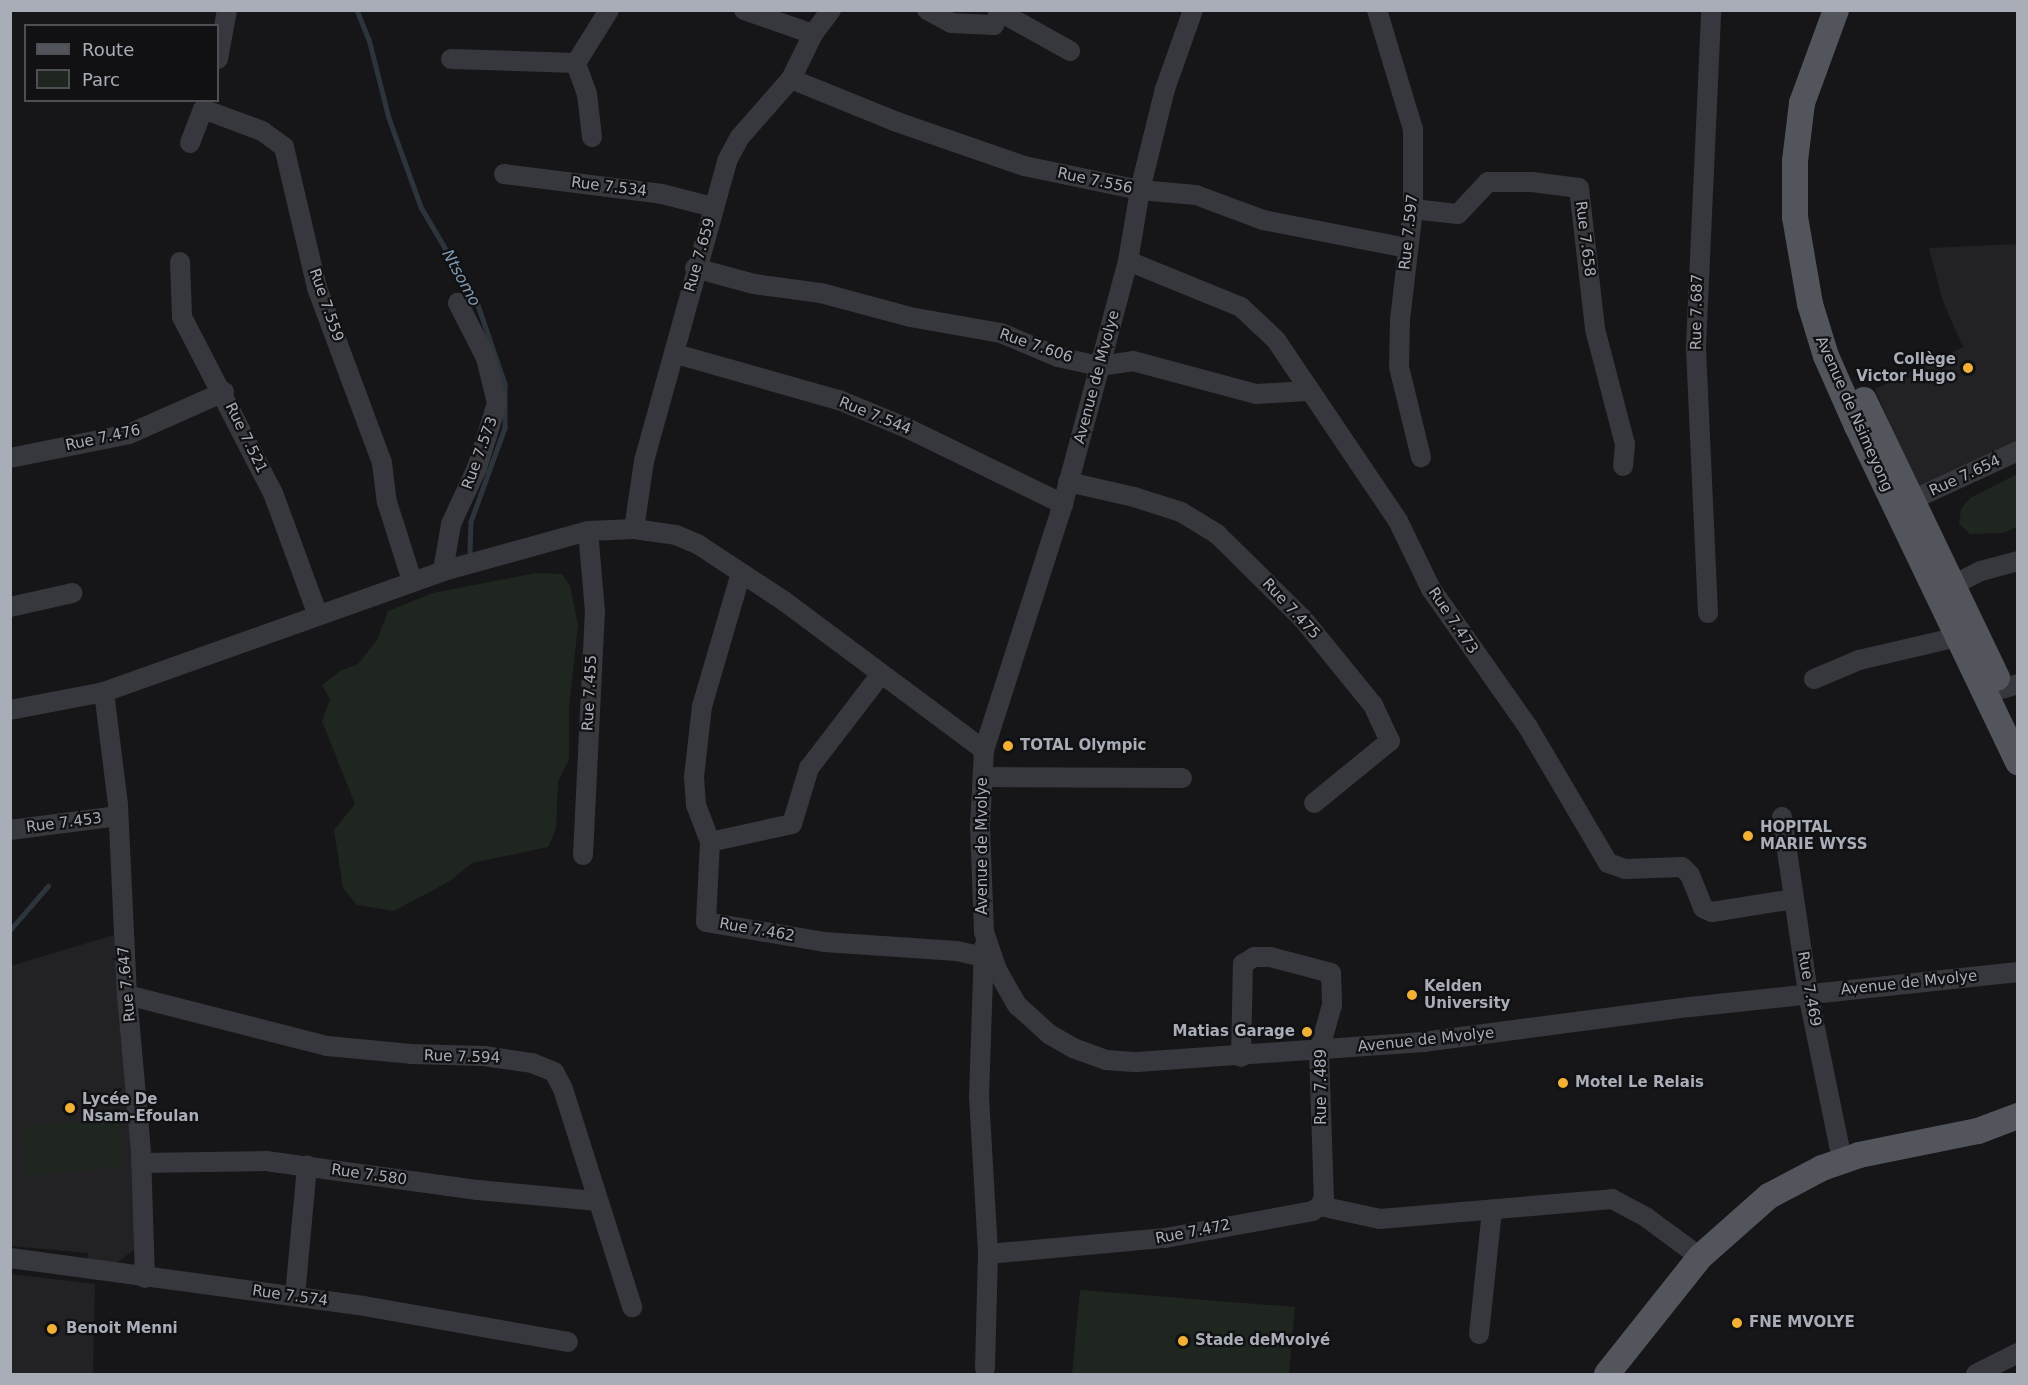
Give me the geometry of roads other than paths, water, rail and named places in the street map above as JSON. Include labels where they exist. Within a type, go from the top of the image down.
[{"type":"main road","name":"Avenue de Nsimeyong","points":[[1836,10],[1813,64],[1797,133],[1795,217],[1803,274],[1826,356],[2018,762]]},
{"type":"main road","name":"Avenue de Nsimeyong","points":[[1855,10],[1828,69],[1819,103],[1811,166],[1813,236],[1824,297],[1841,349],[1912,500],[2009,686],[2018,725]]},
{"type":"main road","points":[[1607,1374],[1700,1257],[1770,1196],[1842,1160],[1978,1131],[2018,1116]]},
{"type":"street","points":[[219,54],[227,10]]},
{"type":"street","points":[[576,63],[609,10]]},
{"type":"street","points":[[744,10],[813,34]]},
{"type":"street","name":"Rue 7.659","points":[[634,529],[644,461],[676,354],[695,268],[727,161],[740,137],[791,79],[813,34],[831,10]]},
{"type":"street","points":[[927,10],[951,23],[994,24],[1001,12],[1070,51]]},
{"type":"street","name":"Avenue de Mvolye","points":[[1193,10],[1165,89],[1140,190],[1128,261],[1063,504],[984,750],[980,837],[984,932],[997,970],[1017,1005],[1049,1034],[1073,1048],[1106,1060],[1137,1062],[1319,1051],[1494,1034],[1808,994],[2018,972]]},
{"type":"street","name":"Rue 7.597","points":[[1377,10],[1388,56],[1412,121],[1413,209],[1407,248],[1399,367],[1421,457]]},
{"type":"street","name":"Rue 7.687","points":[[1708,613],[1696,346],[1711,10]]},
{"type":"street","points":[[451,59],[576,63]]},
{"type":"street","points":[[576,63],[588,94],[592,137]]},
{"type":"street","name":"Rue 7.556","points":[[791,79],[897,122],[1024,166],[1140,190],[1196,195],[1263,220],[1407,248]]},
{"type":"street","name":"Rue 7.559","points":[[190,143],[204,105],[262,131],[284,147],[317,288],[382,463],[387,502],[412,581]]},
{"type":"street","name":"Rue 7.534","points":[[504,174],[662,194],[713,207]]},
{"type":"street","name":"Rue 7.658","points":[[1413,209],[1458,214],[1488,182],[1532,182],[1579,188],[1595,329],[1625,444],[1623,466]]},
{"type":"street","name":"Rue 7.473","points":[[1128,261],[1241,307],[1276,340],[1307,391],[1398,521],[1431,589],[1528,727],[1608,863],[1626,869],[1682,867],[1690,874],[1703,908],[1712,912],[1794,899]]},
{"type":"street","name":"Rue 7.521","points":[[180,262],[182,317],[224,392],[273,493],[318,615]]},
{"type":"street","name":"Rue 7.606","points":[[695,268],[754,284],[821,293],[910,317],[1001,333],[1058,357],[1099,366],[1133,361],[1256,394],[1307,391]]},
{"type":"street","name":"Rue 7.573","points":[[442,571],[451,524],[477,468],[497,403],[486,358],[458,303]]},
{"type":"street","name":"Rue 7.544","points":[[676,354],[839,400],[907,428],[1063,504]]},
{"type":"street","name":"Rue 7.476","points":[[10,458],[138,431],[224,392]]},
{"type":"street","name":"Rue 7.654","points":[[1912,500],[2018,451]]},
{"type":"street","name":"Rue 7.475","points":[[1068,483],[1134,497],[1181,512],[1217,534],[1303,619],[1373,705],[1390,741],[1314,803]]},
{"type":"street","points":[[10,710],[104,692],[442,571],[588,531],[634,529],[676,535],[699,545],[984,750]]},
{"type":"street","name":"Rue 7.455","points":[[583,855],[596,612],[588,531]]},
{"type":"street","points":[[1955,584],[1981,571],[2018,561]]},
{"type":"street","name":"Rue 7.462","points":[[741,573],[702,706],[694,777],[696,805],[710,842],[706,922],[824,942],[957,951],[983,957]]},
{"type":"street","points":[[10,608],[72,593]]},
{"type":"street","points":[[1814,679],[1859,660],[1958,637]]},
{"type":"street","points":[[710,842],[792,824],[809,768],[881,674]]},
{"type":"street","name":"Rue 7.647","points":[[104,692],[118,816],[127,995],[141,1163],[145,1278]]},
{"type":"street","points":[[983,777],[1182,778]]},
{"type":"street","name":"Rue 7.453","points":[[10,830],[118,816]]},
{"type":"street","name":"Rue 7.469","points":[[1782,817],[1808,994],[1842,1160]]},
{"type":"street","points":[[984,932],[979,1096],[988,1254],[985,1368]]},
{"type":"street","name":"Rue 7.489","points":[[1241,1057],[1243,964],[1254,957],[1270,957],[1331,973],[1332,1005],[1319,1051],[1324,1198],[1320,1206]]},
{"type":"street","name":"Rue 7.594","points":[[127,995],[327,1046],[411,1054],[494,1057],[532,1063],[554,1072],[563,1089],[632,1307]]},
{"type":"street","name":"Rue 7.580","points":[[141,1163],[242,1159],[478,1190],[597,1200]]},
{"type":"street","points":[[295,1296],[307,1166]]},
{"type":"street","name":"Rue 7.472","points":[[988,1254],[1165,1238],[1313,1211],[1320,1206],[1380,1219],[1492,1210],[1569,1200],[1612,1199],[1647,1218],[1700,1257]]},
{"type":"street","points":[[1479,1334],[1492,1210]]},
{"type":"street","name":"Rue 7.574","points":[[10,1258],[145,1278],[295,1296],[568,1342]]},
{"type":"street","points":[[1976,1374],[2018,1353]]},
{"type":"waterway","name":"Ntsomo","points":[[357,10],[369,39],[389,118],[421,207],[477,302],[505,384],[505,428],[471,522],[470,551]]},
{"type":"waterway","points":[[10,930],[48,886]]},
{"type":"place","name":"Collège Victor Hugo","points":[[1968,368]]},
{"type":"place","name":"TOTAL Olympic","points":[[1008,746]]},
{"type":"place","name":"HOPITAL MARIE WYSS","points":[[1748,836]]},
{"type":"place","name":"Kelden University","points":[[1412,995]]},
{"type":"place","name":"Matias Garage","points":[[1307,1032]]},
{"type":"place","name":"Motel Le Relais","points":[[1563,1083]]},
{"type":"place","name":"Lycée De Nsam-Efoulan","points":[[70,1108]]},
{"type":"place","name":"FNE MVOLYE","points":[[1737,1323]]},
{"type":"place","name":"Benoit Menni","points":[[52,1329]]},
{"type":"place","name":"Stade deMvolyé","points":[[1183,1341]]}]
